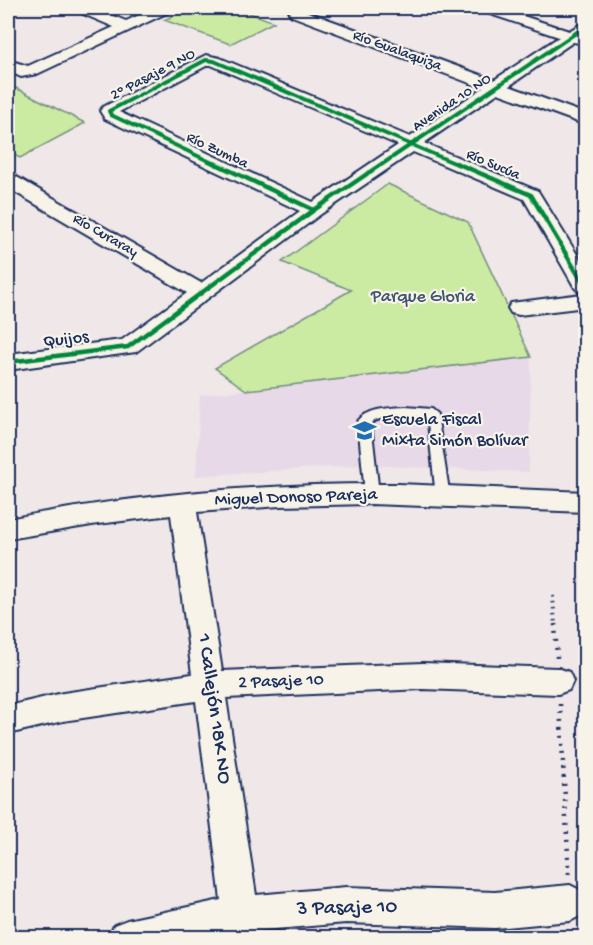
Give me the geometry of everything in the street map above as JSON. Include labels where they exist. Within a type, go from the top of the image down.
[{"type":"street","points":[[81,8],[126,26]]},
{"type":"street","points":[[8,65],[21,72],[27,72],[166,8]]},
{"type":"street","points":[[486,8],[580,34]]},
{"type":"street","name":"Río Gualaquiza","points":[[302,10],[496,88]]},
{"type":"street","name":"Avenida 10 NO","points":[[128,347],[314,210],[580,34]]},
{"type":"street","name":"2º Pasaje 9 NO","points":[[109,114],[109,111],[210,60],[412,145]]},
{"type":"street","points":[[496,88],[585,120]]},
{"type":"street","name":"Río Zumba","points":[[109,114],[314,210]]},
{"type":"street","name":"Río Sucúa","points":[[412,145],[531,195],[585,288]]},
{"type":"street","name":"Río Curaray","points":[[8,180],[202,293]]},
{"type":"street","points":[[519,308],[585,300]]},
{"type":"street","name":"Quijos","points":[[10,360],[128,347]]},
{"type":"street","name":"Miguel Donoso Pareja","points":[[8,522],[183,503],[372,494],[585,502]]},
{"type":"street","name":"1 Callejón 18K NO","points":[[183,503],[241,914]]},
{"type":"street","name":"2 Pasaje 10","points":[[8,720],[63,707],[210,685],[423,676],[558,681]]},
{"type":"street","name":"3 Pasaje 10","points":[[127,938],[241,914],[346,905],[495,910],[570,903]]},
{"type":"lane","points":[[372,494],[364,420],[370,416],[382,414],[423,412],[430,414],[434,423],[443,497]]},
{"type":"path","points":[[553,596],[570,903]]},
{"type":"shaded area","name":"Escuela Fiscal Mixta Simón Bolívar","points":[[531,357],[529,472],[364,465],[196,476],[200,395]]},
{"type":"green space","points":[[191,8],[236,8],[274,22],[230,44],[164,20]]},
{"type":"green space","points":[[8,86],[85,123],[20,158],[8,152]]},
{"type":"green space","name":"Parque Gloria","points":[[388,184],[468,222],[531,357],[246,390],[215,368],[351,290],[282,262]]},
{"type":"cycle path","points":[[8,362],[128,347],[314,210],[586,26]]},
{"type":"cycle path","points":[[314,210],[111,115],[109,111],[206,60],[214,61],[531,195],[586,288]]},
{"type":"place","name":"Escuela Fiscal Mixta Simón Bolívar","points":[[364,430]]}]
